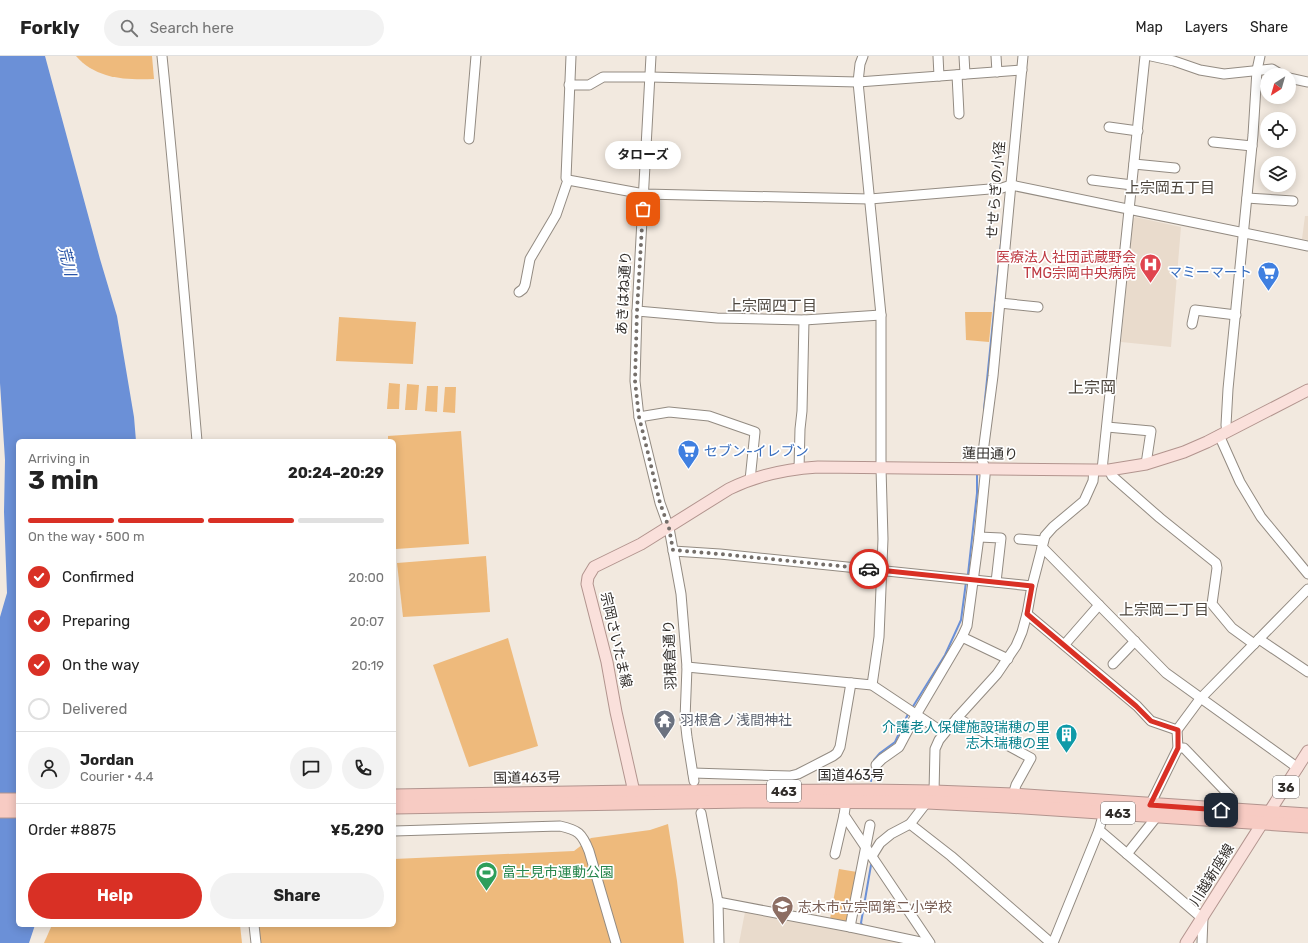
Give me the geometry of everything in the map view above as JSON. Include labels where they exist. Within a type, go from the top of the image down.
[{"type":"highway","name":"国道463号","points":[[396,807],[868,791],[1007,806],[1104,812],[1154,810],[1235,811],[1308,826]]},
{"type":"highway","name":"国道463号","points":[[396,796],[846,802],[931,797],[1013,795],[1154,810],[1266,818],[1308,815]]},
{"type":"highway","points":[[0,800],[16,800]]},
{"type":"highway","points":[[0,811],[16,811]]},
{"type":"main road","name":"蓮田通り","points":[[669,528],[736,485],[786,470],[818,467],[1102,470],[1146,464],[1184,452],[1308,390]]},
{"type":"main road","name":"宗岡さいたま線","points":[[634,798],[607,662],[588,584],[588,577],[594,567],[625,553],[669,528]]},
{"type":"main road","name":"36","points":[[1266,818],[1308,751]]},
{"type":"main road","name":"川越新座線","points":[[1186,943],[1266,818]]},
{"type":"street","points":[[162,56],[197,439]]},
{"type":"street","points":[[469,139],[476,56]]},
{"type":"street","points":[[519,292],[525,285],[530,259],[556,215],[568,180],[566,178],[571,56]]},
{"type":"street","name":"あきはね通り","points":[[650,56],[637,311],[635,381],[639,417],[660,503],[669,528]]},
{"type":"street","points":[[863,56],[860,64],[858,82],[881,315],[881,468],[883,539],[880,637],[872,685]]},
{"type":"street","points":[[938,56],[939,76]]},
{"type":"street","points":[[959,114],[961,74],[964,56]]},
{"type":"street","points":[[996,56],[997,72]]},
{"type":"street","name":"せせらぎの小径","points":[[876,765],[899,747],[967,626],[985,476],[985,468],[982,460],[993,376],[1000,303],[1011,185],[1019,70],[1023,56]]},
{"type":"street","points":[[872,856],[880,843],[891,834],[910,824],[931,797],[936,749],[944,733],[997,674],[1016,646],[1027,614],[1032,586],[1045,536],[1053,527],[1084,501],[1093,480],[1102,470],[1145,56]]},
{"type":"street","points":[[1151,56],[1174,61],[1200,70],[1224,74],[1260,70]]},
{"type":"street","points":[[1260,56],[1257,70],[1252,146],[1228,389],[1226,424],[1223,433],[1240,482],[1261,517],[1308,574]]},
{"type":"street","points":[[569,85],[589,86],[603,77],[858,82],[1019,70]]},
{"type":"street","points":[[1296,79],[1308,82]]},
{"type":"street","points":[[1109,127],[1138,131]]},
{"type":"street","points":[[1213,142],[1252,146]]},
{"type":"street","points":[[1134,164],[1175,168]]},
{"type":"street","points":[[568,180],[644,194],[870,199],[1002,188],[1011,185],[1130,206],[1244,233],[1308,246]]},
{"type":"street","points":[[1092,180],[1132,184]]},
{"type":"street","points":[[1247,198],[1293,202]]},
{"type":"street","points":[[1000,303],[1038,307]]},
{"type":"street","points":[[1192,324],[1195,310],[1236,315]]},
{"type":"street","points":[[637,311],[717,318],[804,320],[881,315]]},
{"type":"street","points":[[799,469],[804,320]]},
{"type":"street","points":[[639,417],[669,412],[709,416],[755,432],[750,480]]},
{"type":"street","points":[[1107,426],[1152,431],[1146,464]]},
{"type":"street","points":[[1102,470],[1112,476],[1216,563],[1217,568],[1212,604],[1232,628],[1308,672]]},
{"type":"street","name":"羽根倉通り","points":[[669,528],[681,594],[687,667],[687,737],[693,777],[790,776],[798,774],[833,756],[838,753],[840,747],[851,683]]},
{"type":"street","points":[[979,536],[1001,538],[996,582]]},
{"type":"street","points":[[1019,539],[1043,544],[1099,605],[1166,673],[1200,699],[1298,768]]},
{"type":"street","points":[[673,550],[1032,586]]},
{"type":"street","points":[[1127,854],[1154,810],[1178,748],[1178,730],[1200,699],[1308,589]]},
{"type":"street","points":[[1065,644],[1099,605]]},
{"type":"street","points":[[1027,614],[1065,644],[1151,721],[1178,730]]},
{"type":"street","points":[[962,637],[1008,659]]},
{"type":"street","points":[[1113,664],[1135,641]]},
{"type":"street","points":[[687,667],[872,685],[944,733]]},
{"type":"street","points":[[957,718],[1031,758],[1016,785],[1013,795]]},
{"type":"street","points":[[1178,748],[1184,748],[1230,796],[1235,811]]},
{"type":"street","points":[[835,854],[846,802]]},
{"type":"street","points":[[910,824],[951,856],[1052,943],[1099,830],[1104,812]]},
{"type":"street","points":[[700,813],[718,902],[719,943]]},
{"type":"street","points":[[844,815],[930,943]]},
{"type":"street","points":[[850,927],[870,825]]},
{"type":"street","points":[[396,831],[560,826],[573,829],[580,833],[589,851],[616,943]]},
{"type":"street","points":[[1099,830],[1202,917],[1202,943]]},
{"type":"street","points":[[718,902],[925,943]]},
{"type":"street","points":[[254,927],[256,943]]},
{"type":"shaded area","points":[[76,56],[152,56],[154,79],[132,79],[102,74],[84,64]]},
{"type":"shaded area","points":[[1305,216],[1308,216],[1308,240],[1302,239]]},
{"type":"shaded area","name":"医療法人社団武蔵野会 TMG宗岡中央病院","points":[[1135,217],[1181,227],[1171,347],[1121,342],[1133,220]]},
{"type":"shaded area","points":[[965,312],[992,312],[989,342],[966,340]]},
{"type":"shaded area","points":[[339,317],[416,322],[413,364],[336,361]]},
{"type":"shaded area","points":[[389,383],[400,384],[399,409],[387,409]]},
{"type":"shaded area","points":[[407,384],[419,385],[417,410],[405,410]]},
{"type":"shaded area","points":[[427,386],[438,386],[437,412],[425,411]]},
{"type":"shaded area","points":[[445,387],[456,387],[455,413],[443,412]]},
{"type":"shaded area","points":[[461,431],[469,544],[396,549],[396,439],[388,439],[388,436]]},
{"type":"shaded area","points":[[486,556],[490,612],[403,617],[397,563]]},
{"type":"shaded area","points":[[508,638],[538,746],[469,767],[433,665]]},
{"type":"shaded area","name":"富士見市運動公園","points":[[668,824],[677,881],[684,943],[259,943],[258,927],[396,927],[396,859],[574,851],[591,838],[650,830]]},
{"type":"shaded area","points":[[839,869],[857,872],[847,922],[830,919]]},
{"type":"shaded area","name":"志木市立宗岡第二小学校","points":[[745,912],[904,943],[739,943]]},
{"type":"shaded area","points":[[51,927],[240,927],[242,943],[44,943]]},
{"type":"water","name":"荒川","points":[[0,56],[45,56],[117,316],[134,417],[136,439],[16,439],[16,927],[34,927],[29,943],[0,943],[0,617],[7,593],[4,512],[5,460],[0,383]]},
{"type":"waterway","points":[[984,409],[1003,224]]},
{"type":"waterway","points":[[968,574],[977,493],[977,475]]},
{"type":"waterway","points":[[912,708],[945,655],[961,620],[966,582]]},
{"type":"waterway","points":[[871,781],[874,760],[880,753],[895,742],[908,714]]},
{"type":"waterway","points":[[864,927],[861,923],[871,865]]},
{"type":"way so far","points":[[643,209],[635,346],[635,381],[639,417],[660,503],[669,528],[673,550],[869,569]]},
{"type":"place","name":"タローズ","points":[[643,209]]},
{"type":"place","name":"医療法人社団武蔵野会 TMG宗岡中央病院","points":[[1151,284]]},
{"type":"place","name":"マミーマート","points":[[1268,292]]},
{"type":"place","name":"セブン-イレブン","points":[[688,470]]},
{"type":"place","name":"羽根倉ノ浅間神社","points":[[664,740]]},
{"type":"place","name":"介護老人保健施設瑞穂の里 志木瑞穂の里","points":[[1066,754]]},
{"type":"place","name":"富士見市運動公園","points":[[486,892]]},
{"type":"place","name":"志木市立宗岡第二小学校","points":[[783,926]]},
{"type":"district","name":"上宗岡五丁目","points":[[1170,188]]},
{"type":"district","name":"上宗岡四丁目","points":[[772,306]]},
{"type":"district","name":"上宗岡","points":[[1092,387]]},
{"type":"district","name":"上宗岡二丁目","points":[[1164,610]]},
{"type":"route","points":[[869,569],[1032,586],[1027,614],[1065,644],[1151,721],[1178,730],[1178,748],[1150,805],[1221,810]]}]
